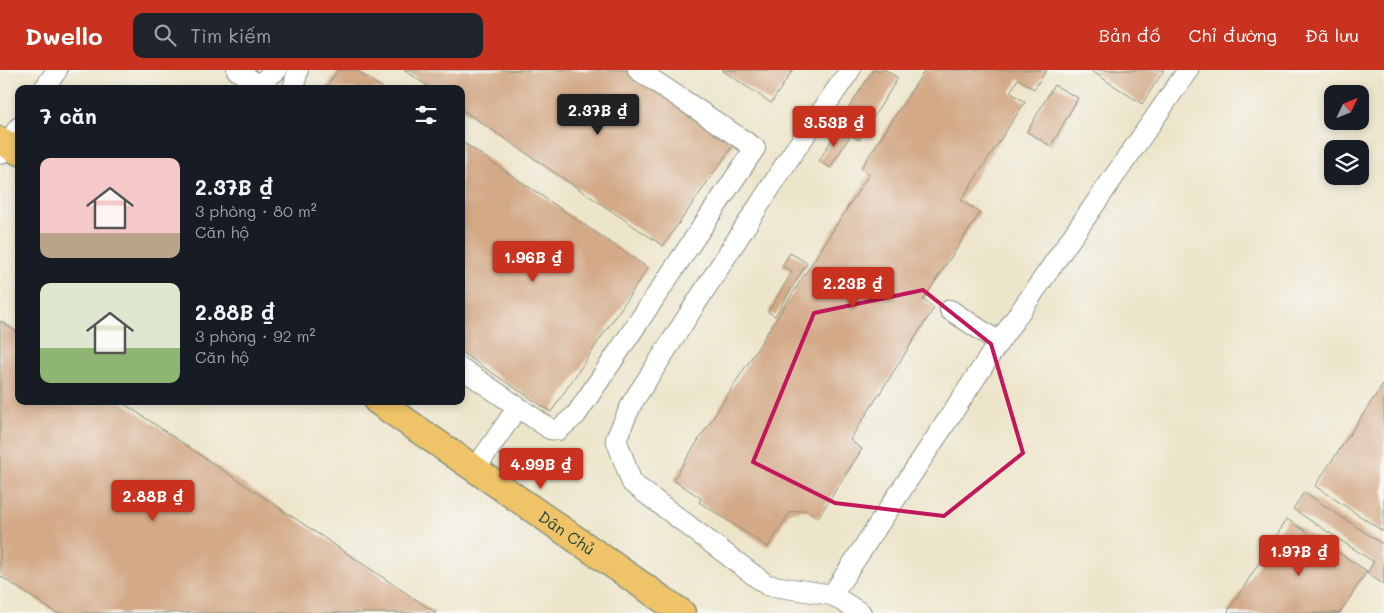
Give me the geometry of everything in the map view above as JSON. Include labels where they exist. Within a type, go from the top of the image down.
[{"type":"main road","name":"Dân Chủ","points":[[383,405],[682,613]]},
{"type":"street","points":[[47,85],[57,70]]},
{"type":"street","points":[[237,70],[256,85]]},
{"type":"street","points":[[261,85],[277,70]]},
{"type":"street","points":[[294,85],[298,70]]},
{"type":"street","points":[[465,371],[550,428],[558,430],[576,415],[755,148],[638,70]]},
{"type":"street","points":[[850,70],[790,157],[632,403],[616,439],[632,484],[767,585],[832,595],[861,613]]},
{"type":"street","points":[[832,595],[999,342],[1188,70]]},
{"type":"street","points":[[950,310],[999,342]]},
{"type":"street","points":[[475,469],[518,407]]},
{"type":"highlighted area","points":[[923,290],[991,344],[1023,453],[944,516],[835,503],[753,462],[814,313]]},
{"type":"building","points":[[338,70],[356,70],[378,85],[328,85]]},
{"type":"building","points":[[404,70],[626,70],[734,144],[663,246],[465,112],[465,85],[426,85]]},
{"type":"building","points":[[722,70],[793,70],[771,103]]},
{"type":"building","points":[[873,70],[886,70],[898,78],[859,140],[837,126]]},
{"type":"building","points":[[925,70],[1047,70],[1034,89],[1018,79],[1010,92],[1025,102],[961,200],[980,213],[923,300],[934,308],[850,440],[862,449],[818,518],[806,510],[790,512],[768,547],[699,502],[701,498],[673,480],[869,174],[861,168]]},
{"type":"building","points":[[1090,70],[1164,70],[1142,104]]},
{"type":"building","points":[[1054,85],[1078,98],[1051,146],[1027,132]]},
{"type":"building","points":[[838,129],[850,136],[830,168],[819,161]]},
{"type":"building","points":[[465,144],[648,268],[551,412],[465,355]]},
{"type":"building","points":[[790,253],[807,263],[775,316],[768,312],[792,272],[782,266]]},
{"type":"building","points":[[0,321],[15,330],[15,405],[126,405],[436,613],[56,613],[0,576]]},
{"type":"building","points":[[1384,383],[1384,532],[1315,486]]},
{"type":"building","points":[[1304,492],[1384,545],[1384,585],[1367,573],[1374,562],[1293,509]]},
{"type":"building","points":[[1287,519],[1367,571],[1340,613],[1227,613]]}]
